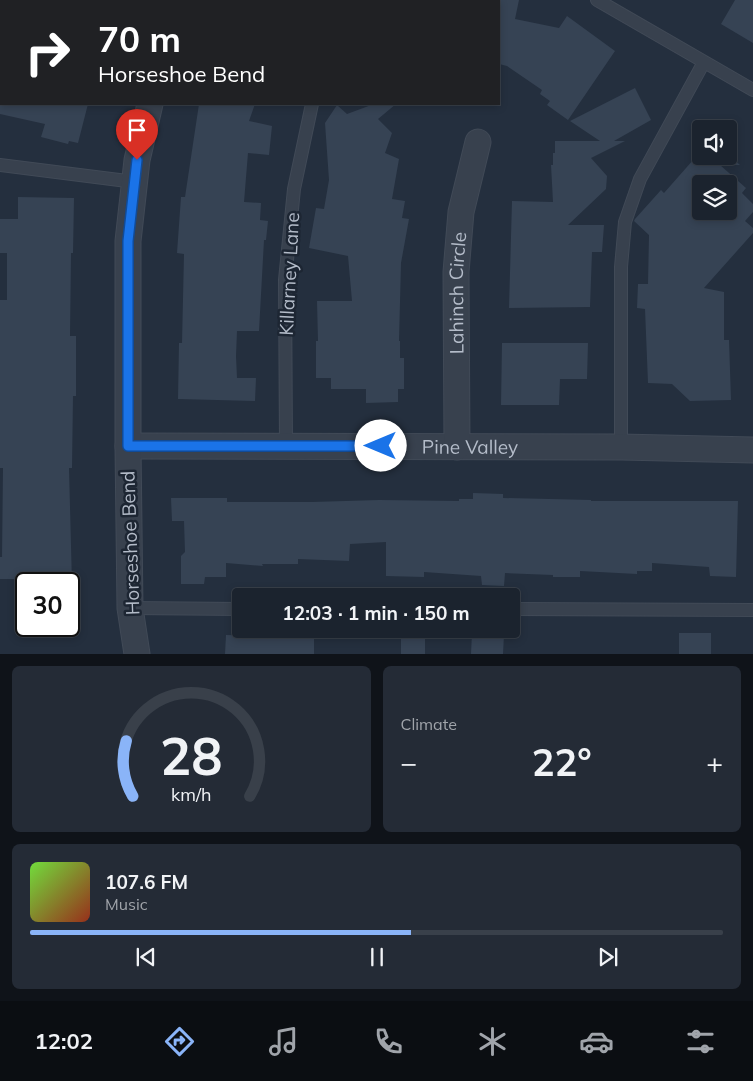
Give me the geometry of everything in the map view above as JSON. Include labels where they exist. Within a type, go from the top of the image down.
[{"type":"street","name":"Horseshoe Bend","points":[[137,654],[130,608],[128,241],[137,160],[150,105]]},
{"type":"street","name":"Lahinch Circle","points":[[457,447],[456,272],[460,212],[478,142]]},
{"type":"street","name":"Pine Valley","points":[[128,446],[621,447],[753,450]]},
{"type":"lane","points":[[597,0],[753,90]]},
{"type":"lane","points":[[621,447],[621,267],[625,222],[640,179],[704,62]]},
{"type":"lane","name":"Killarney Lane","points":[[286,446],[285,280],[294,189],[312,105]]},
{"type":"lane","points":[[0,166],[135,182]]},
{"type":"lane","points":[[130,608],[232,608]]},
{"type":"lane","points":[[520,609],[753,610]]},
{"type":"building","points":[[500,0],[519,0],[515,19],[559,28],[567,16],[615,51],[568,120],[547,105],[550,101],[540,94],[542,90],[507,66],[500,64]]},
{"type":"building","points":[[735,0],[753,0],[753,43],[721,24]]},
{"type":"building","points":[[635,88],[651,120],[614,141],[625,141],[591,158],[607,176],[606,189],[568,225],[604,225],[602,252],[592,252],[590,307],[509,308],[512,201],[553,202],[551,165],[553,165],[553,153],[555,153],[555,141],[600,141],[570,121]]},
{"type":"building","points":[[0,105],[88,105],[78,143],[69,141],[68,144],[41,137],[45,124],[0,114]]},
{"type":"building","points":[[199,105],[255,105],[249,121],[272,126],[269,155],[248,153],[244,202],[261,203],[260,220],[268,221],[266,240],[264,240],[259,331],[237,331],[236,356],[237,378],[256,378],[255,401],[178,399],[179,343],[182,343],[184,254],[177,253],[181,197],[185,197]]},
{"type":"building","points":[[337,105],[347,114],[371,105],[395,105],[378,119],[392,133],[385,153],[399,159],[392,199],[405,201],[402,218],[409,219],[401,263],[399,341],[400,358],[404,358],[404,389],[398,389],[398,402],[366,403],[366,389],[331,389],[331,378],[316,378],[316,341],[318,341],[317,301],[352,301],[348,256],[309,248],[316,208],[324,209],[329,180],[325,123]]},
{"type":"building","points":[[692,161],[692,165],[720,165],[731,175],[692,175],[692,220],[737,220],[737,180],[746,188],[742,193],[753,204],[753,212],[745,221],[753,228],[753,233],[704,288],[724,292],[724,340],[729,340],[731,400],[690,401],[672,384],[648,383],[645,309],[637,308],[638,284],[648,284],[649,235],[634,221],[661,190],[664,193]]},
{"type":"building","points":[[18,197],[74,198],[70,336],[76,336],[76,396],[73,396],[72,468],[69,468],[72,572],[15,572],[15,579],[0,579],[3,468],[0,468],[0,300],[7,300],[7,253],[0,253],[0,219],[18,219]]},
{"type":"building","points":[[502,343],[588,343],[587,379],[560,379],[559,405],[501,405]]},
{"type":"building","points":[[473,493],[503,494],[503,498],[591,501],[738,501],[736,577],[710,576],[709,567],[652,563],[652,571],[637,571],[637,574],[580,571],[580,577],[553,577],[553,575],[505,573],[504,586],[482,585],[481,576],[424,572],[424,577],[386,576],[386,542],[350,544],[349,561],[298,559],[298,564],[262,564],[263,566],[226,563],[226,577],[205,577],[204,584],[181,584],[181,556],[185,552],[184,521],[172,521],[171,498],[227,498],[227,502],[459,501],[459,499],[473,499]]},
{"type":"building","points":[[679,633],[711,633],[711,654],[679,654]]},
{"type":"building","points":[[226,635],[232,635],[232,638],[314,638],[314,654],[225,654]]},
{"type":"building","points":[[401,638],[425,638],[425,654],[401,654]]},
{"type":"building","points":[[472,638],[504,638],[503,654],[471,654]]},
{"type":"route","points":[[137,160],[128,241],[128,446],[381,446]]}]
